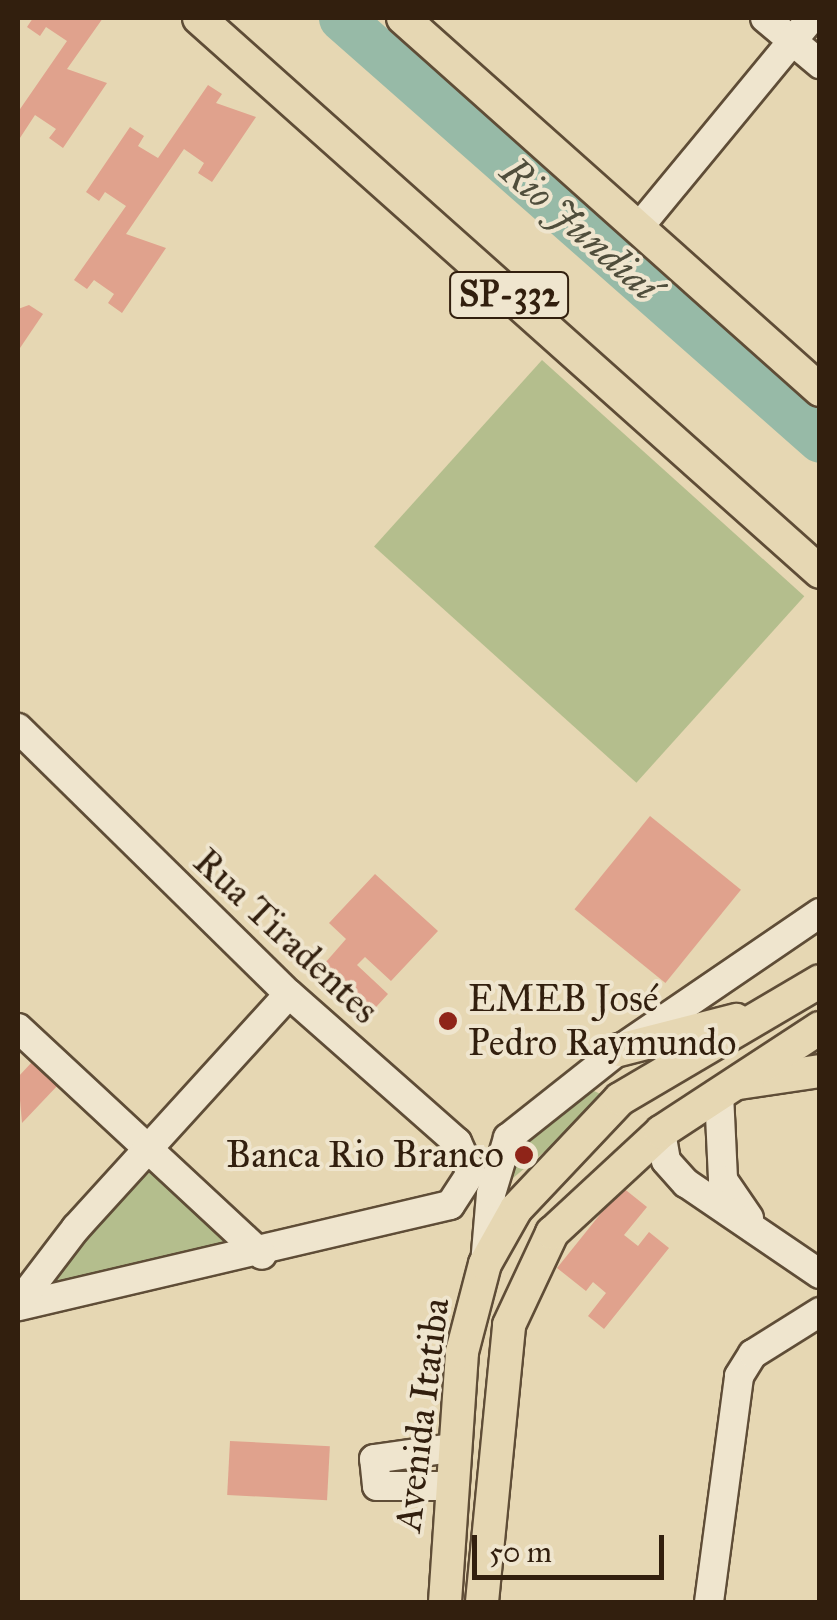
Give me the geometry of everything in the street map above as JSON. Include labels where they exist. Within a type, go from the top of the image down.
[{"type":"main road","name":"SP-332","points":[[199,18],[820,572]]},
{"type":"main road","points":[[404,18],[820,390]]},
{"type":"main road","name":"Avenida Itatiba","points":[[445,1602],[451,1448],[462,1352],[484,1255],[516,1209],[584,1131],[648,1080],[723,1043],[820,981]]},
{"type":"main road","points":[[619,1050],[764,1014]]},
{"type":"main road","name":"Avenida Itatiba","points":[[482,1602],[509,1325],[552,1232],[661,1132],[820,1028]]},
{"type":"main road","points":[[661,1132],[674,1081],[723,1043]]},
{"type":"main road","points":[[726,1089],[820,1071]]},
{"type":"street","points":[[765,18],[820,64]]},
{"type":"street","points":[[638,228],[811,18]]},
{"type":"street","name":"Rua Tiradentes","points":[[20,739],[290,994],[457,1142]]},
{"type":"street","points":[[457,1142],[474,1147],[508,1138],[619,1050],[820,913]]},
{"type":"street","points":[[18,1305],[147,1148],[290,994]]},
{"type":"street","points":[[18,1028],[262,1255]]},
{"type":"street","points":[[726,1089],[723,1180],[774,1245]]},
{"type":"street","points":[[661,1132],[666,1161],[686,1183],[820,1274]]},
{"type":"street","points":[[484,1255],[508,1138]]},
{"type":"street","points":[[18,1305],[262,1255],[450,1205],[471,1173],[457,1142]]},
{"type":"street","points":[[450,1205],[484,1255]]},
{"type":"street","points":[[708,1602],[739,1376],[752,1354],[820,1312]]},
{"type":"street","points":[[448,1486],[377,1486],[374,1458],[451,1448]]},
{"type":"green space","points":[[542,360],[804,596],[636,783],[374,547]]},
{"type":"green space","points":[[594,1091],[603,1095],[575,1126],[501,1188],[518,1140]]},
{"type":"green space","points":[[144,1164],[240,1247],[37,1288]]},
{"type":"building","points":[[33,18],[103,18],[67,69],[107,83],[63,148],[49,138],[56,129],[35,115],[18,141],[18,112],[67,41],[46,27],[40,36],[27,27]]},
{"type":"building","points":[[208,85],[222,94],[216,103],[256,117],[212,182],[198,173],[204,163],[184,149],[126,234],[166,248],[122,313],[108,303],[114,294],[94,280],[87,289],[74,280],[126,206],[105,192],[99,201],[86,192],[130,127],[144,136],[138,146],[158,158]]},
{"type":"building","points":[[29,305],[43,314],[18,351],[18,309]]},
{"type":"building","points":[[650,816],[741,890],[665,983],[574,909]]},
{"type":"building","points":[[375,874],[438,931],[391,981],[365,957],[357,965],[388,994],[366,1018],[311,979],[346,939],[329,923]]},
{"type":"building","points":[[33,1061],[59,1084],[22,1123],[18,1077]]},
{"type":"building","points":[[622,1187],[647,1207],[624,1235],[638,1246],[649,1232],[669,1248],[604,1329],[588,1316],[606,1293],[593,1282],[586,1291],[557,1268]]},
{"type":"building","points":[[230,1441],[330,1446],[327,1500],[227,1495]]},
{"type":"waterway","name":"Rio Jundiaí","points":[[341,18],[820,440]]},
{"type":"place","name":"EMEB José Pedro Raymundo","points":[[448,1021]]},
{"type":"place","name":"Banca Rio Branco","points":[[524,1155]]}]
